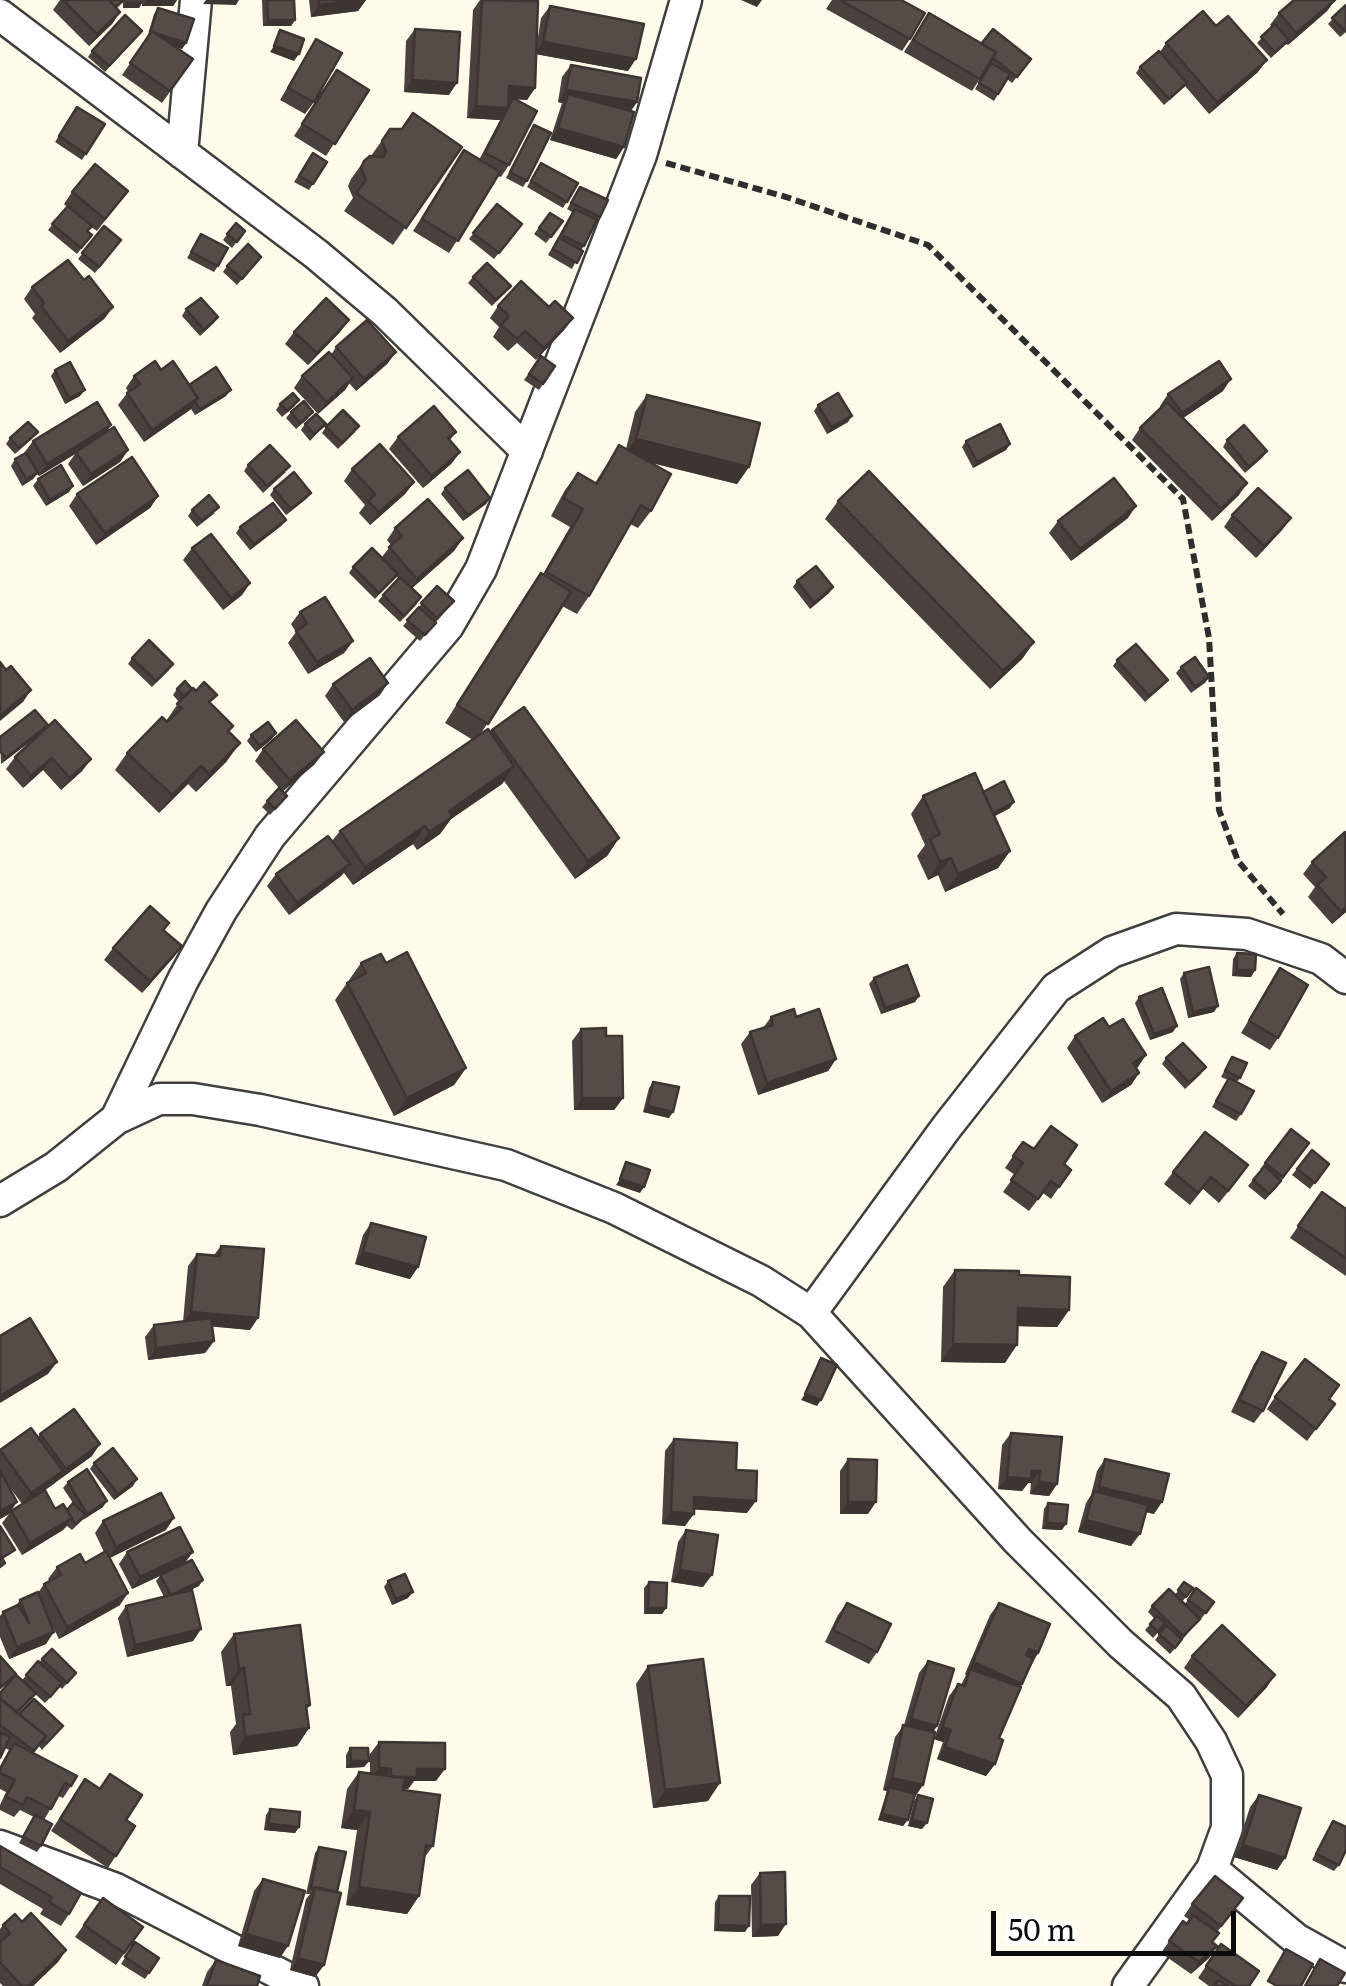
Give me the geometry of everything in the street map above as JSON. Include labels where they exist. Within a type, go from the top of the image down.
[{"type":"street","points":[[182,153],[196,0]]},
{"type":"street","points":[[116,1119],[211,928],[270,836],[448,626],[482,569],[641,155],[686,0]]},
{"type":"street","points":[[0,15],[316,254],[385,312],[527,452]]},
{"type":"street","points":[[811,1313],[946,1128],[1056,988],[1112,952],[1176,930],[1247,934],[1321,959],[1346,978]]},
{"type":"street","points":[[0,1201],[56,1166],[116,1119],[159,1100],[193,1100],[260,1110],[506,1165],[614,1208],[761,1282],[811,1313],[1018,1541],[1121,1644],[1181,1696],[1227,1774],[1227,1828],[1212,1869],[1128,1986]]},
{"type":"street","points":[[0,1846],[116,1890],[303,1986]]},
{"type":"street","points":[[1212,1869],[1296,1939],[1346,1967]]},
{"type":"path","points":[[641,155],[786,197],[928,245],[1184,498],[1208,638],[1220,810],[1238,861],[1286,917]]},
{"type":"building","points":[[63,0],[109,0],[120,12],[97,34]]},
{"type":"building","points":[[267,0],[294,0],[295,20],[268,20]]},
{"type":"building","points":[[319,0],[356,0],[319,5]]},
{"type":"building","points":[[482,0],[538,1],[535,88],[509,86],[508,108],[476,106]]},
{"type":"building","points":[[840,0],[901,0],[925,13],[910,39]]},
{"type":"building","points":[[1294,0],[1335,0],[1296,33],[1279,13]]},
{"type":"building","points":[[1346,5],[1346,30],[1345,31],[1332,18]]},
{"type":"building","points":[[550,6],[644,24],[636,59],[543,42]]},
{"type":"building","points":[[158,8],[194,19],[186,43],[150,32]]},
{"type":"building","points":[[1203,11],[1216,26],[1228,16],[1267,60],[1217,102],[1166,43]]},
{"type":"building","points":[[929,13],[996,52],[980,79],[913,40]]},
{"type":"building","points":[[125,15],[142,31],[109,66],[92,51]]},
{"type":"building","points":[[1275,24],[1289,40],[1275,52],[1261,37]]},
{"type":"building","points":[[415,29],[460,32],[457,83],[412,80]]},
{"type":"building","points":[[993,29],[1031,59],[1017,77],[993,58],[996,52],[981,44]]},
{"type":"building","points":[[280,30],[304,39],[299,54],[274,46]]},
{"type":"building","points":[[152,31],[193,59],[170,91],[130,63]]},
{"type":"building","points":[[316,39],[342,53],[314,102],[288,88]]},
{"type":"building","points":[[1159,51],[1187,83],[1169,99],[1140,67]]},
{"type":"building","points":[[991,63],[1010,74],[998,94],[979,83]]},
{"type":"building","points":[[571,65],[641,78],[637,102],[566,90]]},
{"type":"building","points":[[337,70],[369,90],[335,144],[302,124]]},
{"type":"building","points":[[568,94],[634,112],[624,147],[558,128]]},
{"type":"building","points":[[513,98],[537,111],[509,165],[485,153]]},
{"type":"building","points":[[77,107],[105,124],[86,154],[59,136]]},
{"type":"building","points":[[413,113],[462,147],[406,228],[356,193],[366,180],[361,168],[364,161],[370,156],[383,157],[386,152],[382,141],[390,129],[402,129]]},
{"type":"building","points":[[534,125],[551,133],[527,181],[510,172]]},
{"type":"building","points":[[464,150],[500,172],[458,241],[422,219]]},
{"type":"building","points":[[313,153],[327,162],[313,184],[299,176]]},
{"type":"building","points":[[541,163],[578,183],[567,202],[531,181]]},
{"type":"building","points":[[95,164],[128,191],[105,219],[72,192]]},
{"type":"building","points":[[580,187],[608,200],[600,217],[571,203]]},
{"type":"building","points":[[497,204],[522,224],[499,253],[473,233]]},
{"type":"building","points":[[68,206],[92,226],[87,231],[92,235],[81,248],[52,224]]},
{"type":"building","points":[[575,209],[597,220],[584,246],[561,235]]},
{"type":"building","points":[[550,213],[563,221],[551,237],[539,228]]},
{"type":"building","points":[[236,223],[245,231],[237,242],[227,234]]},
{"type":"building","points":[[104,226],[121,240],[99,267],[82,253]]},
{"type":"building","points":[[201,234],[228,248],[218,266],[191,252]]},
{"type":"building","points":[[559,238],[583,251],[577,263],[553,249]]},
{"type":"building","points":[[248,244],[261,257],[242,279],[227,266]]},
{"type":"building","points":[[68,260],[84,280],[89,276],[113,307],[68,341],[41,306],[44,303],[32,287]]},
{"type":"building","points":[[487,263],[511,286],[496,300],[473,277]]},
{"type":"building","points":[[521,281],[549,307],[555,301],[573,318],[544,348],[525,331],[517,339],[501,325],[509,316],[498,306]]},
{"type":"building","points":[[201,298],[218,317],[204,330],[186,309]]},
{"type":"building","points":[[326,298],[349,320],[317,353],[294,332]]},
{"type":"building","points":[[367,320],[396,352],[364,379],[336,347]]},
{"type":"building","points":[[329,352],[353,378],[327,402],[302,376]]},
{"type":"building","points":[[541,356],[555,366],[543,384],[529,374]]},
{"type":"building","points":[[155,361],[161,370],[173,361],[198,398],[152,430],[127,393],[140,384],[134,376]]},
{"type":"building","points":[[1219,361],[1231,379],[1182,413],[1168,394]]},
{"type":"building","points":[[70,362],[85,390],[69,398],[55,370]]},
{"type":"building","points":[[216,367],[231,390],[200,409],[189,385]]},
{"type":"building","points":[[293,393],[299,400],[287,411],[280,404]]},
{"type":"building","points":[[838,393],[852,416],[831,427],[818,405]]},
{"type":"building","points":[[647,395],[760,423],[749,467],[636,439]]},
{"type":"building","points":[[304,401],[313,412],[300,423],[291,412]]},
{"type":"building","points":[[97,402],[111,425],[47,464],[33,441]]},
{"type":"building","points":[[1167,402],[1247,483],[1221,509],[1140,428]]},
{"type":"building","points":[[434,406],[456,432],[448,438],[460,452],[432,476],[398,437]]},
{"type":"building","points":[[343,410],[359,426],[342,443],[326,427]]},
{"type":"building","points":[[316,414],[326,424],[314,434],[305,424]]},
{"type":"building","points":[[28,422],[38,432],[19,448],[10,438]]},
{"type":"building","points":[[1000,424],[1010,444],[977,462],[966,441]]},
{"type":"building","points":[[1244,425],[1267,451],[1249,467],[1227,440]]},
{"type":"building","points":[[114,427],[128,450],[91,474],[76,452]]},
{"type":"building","points":[[380,444],[414,482],[379,512],[368,501],[375,494],[352,469]]},
{"type":"building","points":[[270,445],[290,466],[267,486],[248,465]]},
{"type":"building","points":[[619,445],[671,474],[651,511],[641,505],[589,596],[546,572],[583,509],[563,498],[578,473],[597,484]]},
{"type":"building","points":[[26,453],[38,473],[26,479],[15,459]]},
{"type":"building","points":[[132,457],[158,496],[105,533],[77,494]]},
{"type":"building","points":[[61,465],[73,486],[50,500],[38,479]]},
{"type":"building","points":[[468,470],[490,498],[468,515],[445,488]]},
{"type":"building","points":[[869,471],[1034,642],[1003,671],[838,501]]},
{"type":"building","points":[[294,472],[311,493],[291,509],[274,489]]},
{"type":"building","points":[[1114,478],[1136,506],[1080,549],[1058,521]]},
{"type":"building","points":[[1258,488],[1291,518],[1264,546],[1232,515]]},
{"type":"building","points":[[209,495],[219,507],[202,521],[192,510]]},
{"type":"building","points":[[428,499],[463,538],[417,579],[389,547],[402,536],[395,528]]},
{"type":"building","points":[[273,503],[286,520],[254,544],[240,527]]},
{"type":"building","points":[[211,534],[250,583],[231,598],[192,548]]},
{"type":"building","points":[[372,548],[398,574],[379,593],[353,567]]},
{"type":"building","points":[[816,566],[833,587],[814,603],[797,581]]},
{"type":"building","points":[[541,573],[571,592],[488,724],[457,705]]},
{"type":"building","points":[[400,577],[421,597],[404,616],[383,595]]},
{"type":"building","points":[[437,586],[454,601],[437,618],[421,603]]},
{"type":"building","points":[[325,597],[353,641],[317,662],[296,631],[307,624],[300,612]]},
{"type":"building","points":[[419,607],[436,623],[425,635],[407,620]]},
{"type":"building","points":[[149,640],[173,664],[156,681],[132,658]]},
{"type":"building","points":[[1136,644],[1168,680],[1149,696],[1117,660]]},
{"type":"building","points":[[1195,657],[1209,677],[1195,687],[1181,667]]},
{"type":"building","points":[[370,658],[388,683],[352,710],[333,684]]},
{"type":"building","points":[[0,662],[6,670],[11,666],[31,690],[0,716]]},
{"type":"building","points":[[185,681],[192,689],[184,696],[177,689]]},
{"type":"building","points":[[204,682],[217,695],[209,702],[233,726],[228,731],[240,743],[209,774],[201,766],[172,795],[127,753],[162,717],[167,722],[182,708],[177,704]]},
{"type":"building","points":[[524,707],[619,838],[588,861],[492,730]]},
{"type":"building","points":[[35,710],[48,725],[6,758],[0,751],[0,737]]},
{"type":"building","points":[[55,720],[91,759],[70,778],[52,758],[31,776],[15,757]]},
{"type":"building","points":[[296,720],[324,752],[290,780],[263,749]]},
{"type":"building","points":[[268,722],[276,733],[260,746],[251,735]]},
{"type":"building","points":[[488,729],[514,766],[449,811],[452,817],[429,832],[425,826],[365,867],[340,831]]},
{"type":"building","points":[[975,773],[1010,851],[958,874],[951,858],[940,862],[930,839],[940,834],[923,796]]},
{"type":"building","points":[[1004,781],[1014,802],[993,813],[983,792]]},
{"type":"building","points":[[279,788],[287,796],[275,809],[267,801]]},
{"type":"building","points":[[1345,832],[1346,907],[1341,912],[1317,885],[1326,877],[1312,862]]},
{"type":"building","points":[[328,836],[350,864],[297,903],[276,874]]},
{"type":"building","points":[[150,906],[169,923],[163,930],[182,946],[150,981],[113,948]]},
{"type":"building","points":[[407,952],[466,1068],[407,1098],[347,983],[366,973],[361,963],[381,954],[386,963]]},
{"type":"building","points":[[1237,953],[1256,954],[1255,970],[1237,970]]},
{"type":"building","points":[[907,965],[919,996],[885,1008],[874,978]]},
{"type":"building","points":[[1209,967],[1218,1006],[1193,1012],[1184,973]]},
{"type":"building","points":[[1280,968],[1308,985],[1278,1038],[1249,1021]]},
{"type":"building","points":[[1162,988],[1177,1026],[1154,1034],[1139,997]]},
{"type":"building","points":[[794,1009],[796,1017],[819,1009],[836,1059],[767,1083],[750,1032],[773,1025],[771,1017]]},
{"type":"building","points":[[1103,1018],[1109,1027],[1123,1019],[1146,1055],[1133,1063],[1139,1073],[1111,1091],[1075,1036]]},
{"type":"building","points":[[606,1028],[606,1036],[622,1036],[623,1098],[582,1098],[581,1029]]},
{"type":"building","points":[[1183,1043],[1206,1067],[1189,1083],[1166,1058]]},
{"type":"building","points":[[1232,1057],[1247,1063],[1240,1078],[1225,1071]]},
{"type":"building","points":[[1229,1078],[1254,1091],[1241,1114],[1216,1101]]},
{"type":"building","points":[[653,1082],[679,1087],[673,1112],[648,1106]]},
{"type":"building","points":[[1051,1126],[1077,1145],[1064,1164],[1071,1170],[1059,1187],[1051,1181],[1038,1199],[1011,1180],[1023,1163],[1013,1156],[1023,1142],[1034,1149]]},
{"type":"building","points":[[1291,1129],[1309,1143],[1283,1177],[1265,1163]]},
{"type":"building","points":[[1205,1132],[1248,1165],[1228,1191],[1211,1177],[1198,1193],[1173,1172]]},
{"type":"building","points":[[1312,1150],[1329,1164],[1315,1183],[1297,1169]]},
{"type":"building","points":[[626,1162],[650,1170],[644,1187],[620,1179]]},
{"type":"building","points":[[1265,1166],[1281,1181],[1269,1194],[1253,1180]]},
{"type":"building","points":[[1322,1192],[1346,1209],[1346,1258],[1298,1226]]},
{"type":"building","points":[[371,1223],[426,1237],[418,1267],[363,1252]]},
{"type":"building","points":[[221,1246],[264,1249],[258,1318],[191,1312],[197,1254],[220,1256]]},
{"type":"building","points":[[955,1270],[1070,1277],[1069,1310],[1018,1308],[1017,1345],[953,1344]]},
{"type":"building","points":[[30,1318],[57,1362],[0,1396],[0,1336]]},
{"type":"building","points":[[211,1318],[214,1341],[156,1348],[154,1325]]},
{"type":"building","points":[[1262,1352],[1286,1363],[1263,1411],[1239,1400]]},
{"type":"building","points":[[821,1358],[837,1365],[821,1400],[805,1394]]},
{"type":"building","points":[[1305,1359],[1339,1385],[1329,1399],[1335,1404],[1316,1429],[1275,1397]]},
{"type":"building","points":[[74,1409],[100,1444],[66,1469],[40,1434]]},
{"type":"building","points":[[31,1428],[63,1471],[31,1493],[0,1450]]},
{"type":"building","points":[[1011,1433],[1062,1437],[1057,1484],[1039,1482],[1040,1471],[1032,1471],[1031,1479],[1007,1477]]},
{"type":"building","points":[[674,1439],[737,1443],[736,1470],[757,1471],[756,1501],[694,1497],[694,1514],[671,1512]]},
{"type":"building","points":[[113,1448],[137,1479],[118,1494],[94,1463]]},
{"type":"building","points":[[848,1459],[877,1460],[876,1502],[848,1502]]},
{"type":"building","points":[[1105,1459],[1169,1474],[1162,1502],[1099,1487]]},
{"type":"building","points":[[87,1469],[107,1501],[87,1514],[68,1482]]},
{"type":"building","points":[[0,1471],[17,1502],[0,1511]]},
{"type":"building","points":[[45,1490],[55,1509],[63,1504],[72,1518],[30,1543],[11,1511]]},
{"type":"building","points":[[1094,1491],[1148,1505],[1140,1534],[1086,1520]]},
{"type":"building","points":[[161,1493],[174,1518],[116,1547],[103,1521]]},
{"type":"building","points":[[73,1503],[86,1515],[76,1524],[67,1510]]},
{"type":"building","points":[[1048,1503],[1068,1505],[1066,1524],[1047,1523]]},
{"type":"building","points":[[0,1526],[15,1550],[2,1558],[0,1554]]},
{"type":"building","points":[[180,1527],[193,1552],[140,1577],[127,1552]]},
{"type":"building","points":[[686,1530],[718,1535],[712,1575],[680,1570]]},
{"type":"building","points":[[106,1551],[128,1593],[67,1627],[44,1584],[61,1575],[57,1567],[80,1554],[85,1563]]},
{"type":"building","points":[[192,1560],[203,1580],[171,1595],[160,1575]]},
{"type":"building","points":[[405,1574],[413,1592],[396,1599],[388,1581]]},
{"type":"building","points":[[649,1582],[667,1583],[666,1608],[648,1608]]},
{"type":"building","points":[[1184,1582],[1193,1588],[1186,1597],[1178,1590]]},
{"type":"building","points":[[1196,1588],[1214,1602],[1206,1613],[1188,1600]]},
{"type":"building","points":[[1169,1589],[1200,1619],[1183,1636],[1152,1606]]},
{"type":"building","points":[[192,1590],[201,1629],[135,1645],[126,1606]]},
{"type":"building","points":[[38,1592],[54,1632],[17,1647],[3,1612],[18,1605],[29,1623],[20,1600]]},
{"type":"building","points":[[847,1603],[891,1624],[877,1652],[833,1630]]},
{"type":"building","points":[[999,1603],[1050,1624],[1038,1653],[1029,1649],[1026,1655],[1033,1659],[1022,1684],[973,1662]]},
{"type":"building","points":[[1157,1616],[1165,1623],[1158,1632],[1150,1624]]},
{"type":"building","points":[[300,1625],[309,1728],[245,1737],[243,1715],[250,1714],[244,1668],[239,1669],[234,1634]]},
{"type":"building","points":[[1166,1625],[1182,1639],[1175,1648],[1159,1634]]},
{"type":"building","points":[[1222,1625],[1275,1675],[1246,1706],[1192,1656]]},
{"type":"building","points":[[52,1649],[76,1673],[67,1683],[42,1659]]},
{"type":"building","points":[[0,1656],[16,1674],[0,1688]]},
{"type":"building","points":[[703,1659],[720,1783],[665,1790],[648,1666]]},
{"type":"building","points":[[38,1661],[62,1683],[50,1697],[26,1675]]},
{"type":"building","points":[[928,1661],[954,1669],[937,1726],[911,1719]]},
{"type":"building","points":[[970,1669],[1021,1687],[999,1738],[1003,1740],[995,1764],[945,1747],[951,1730],[942,1727],[958,1684],[965,1686]]},
{"type":"building","points":[[16,1675],[36,1693],[17,1712],[0,1698]]},
{"type":"building","points":[[0,1699],[46,1736],[34,1751],[0,1725]]},
{"type":"building","points":[[34,1699],[63,1726],[46,1744],[46,1736],[19,1714]]},
{"type":"building","points":[[903,1725],[935,1732],[923,1785],[892,1778]]},
{"type":"building","points":[[0,1732],[10,1737],[0,1758]]},
{"type":"building","points":[[379,1742],[445,1743],[445,1769],[417,1769],[417,1777],[391,1777],[391,1769],[379,1768]]},
{"type":"building","points":[[14,1743],[77,1776],[71,1786],[65,1783],[51,1809],[27,1797],[23,1805],[6,1797],[15,1780],[0,1770]]},
{"type":"building","points":[[350,1748],[368,1748],[369,1761],[351,1761]]},
{"type":"building","points":[[359,1772],[405,1778],[403,1790],[440,1795],[433,1846],[426,1845],[419,1896],[359,1887],[370,1812],[354,1810]]},
{"type":"building","points":[[110,1774],[142,1795],[126,1820],[135,1826],[116,1856],[60,1819],[85,1779],[100,1789]]},
{"type":"building","points":[[889,1787],[915,1794],[908,1820],[882,1814]]},
{"type":"building","points":[[918,1795],[933,1799],[927,1823],[912,1820]]},
{"type":"building","points":[[1259,1795],[1301,1808],[1285,1858],[1243,1845]]},
{"type":"building","points":[[270,1809],[300,1812],[299,1827],[269,1824]]},
{"type":"building","points":[[35,1815],[52,1824],[41,1846],[23,1837]]},
{"type":"building","points":[[1333,1821],[1346,1827],[1346,1850],[1339,1865],[1316,1854]]},
{"type":"building","points":[[0,1846],[81,1893],[69,1914],[49,1902],[52,1897],[0,1867]]},
{"type":"building","points":[[319,1847],[346,1852],[337,1892],[311,1888]]},
{"type":"building","points":[[785,1872],[786,1924],[761,1925],[760,1873]]},
{"type":"building","points":[[1215,1876],[1243,1898],[1221,1926],[1192,1904]]},
{"type":"building","points":[[263,1879],[305,1891],[288,1946],[246,1934]]},
{"type":"building","points":[[315,1887],[341,1893],[324,1965],[298,1958]]},
{"type":"building","points":[[719,1896],[750,1896],[749,1926],[718,1925]]},
{"type":"building","points":[[103,1898],[143,1927],[124,1953],[84,1925]]},
{"type":"building","points":[[31,1913],[66,1950],[28,1986],[22,1986],[0,1962],[0,1942],[10,1933],[3,1925],[15,1914],[22,1922]]},
{"type":"building","points":[[1193,1915],[1219,1933],[1212,1942],[1217,1946],[1199,1962],[1169,1941],[1183,1921],[1187,1924]]},
{"type":"building","points":[[135,1942],[159,1958],[149,1973],[125,1957]]},
{"type":"building","points":[[1221,1944],[1259,1971],[1249,1986],[1235,1986],[1206,1966]]},
{"type":"building","points":[[1286,1949],[1313,1964],[1301,1986],[1277,1986],[1268,1981]]},
{"type":"building","points":[[1320,1959],[1345,1973],[1337,1986],[1305,1986]]},
{"type":"building","points":[[216,1960],[260,1976],[257,1986],[207,1986]]}]
